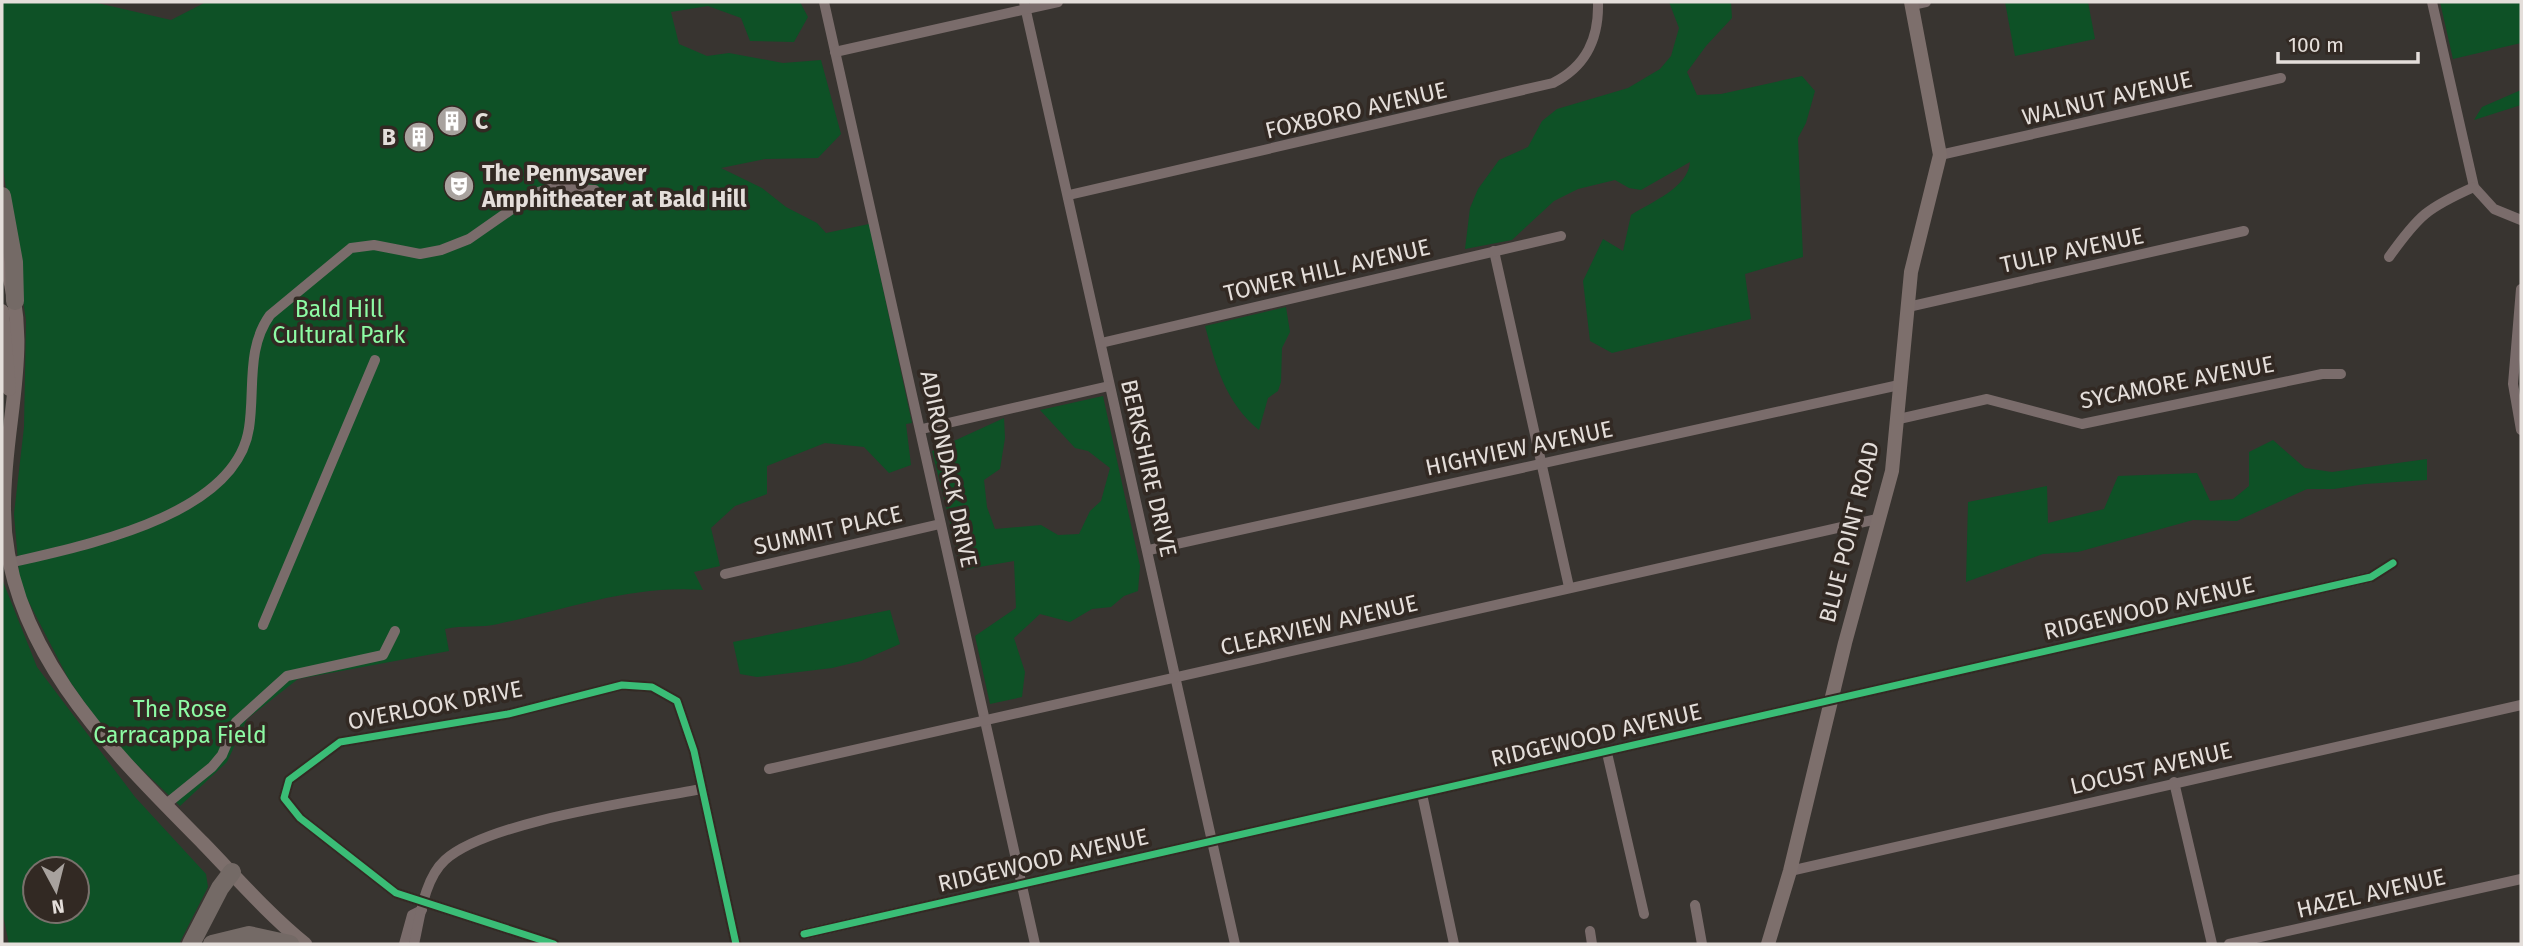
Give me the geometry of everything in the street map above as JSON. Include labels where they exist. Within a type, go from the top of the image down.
[{"type":"highway","points":[[2,196],[3,222],[14,262],[9,306]]},
{"type":"highway","points":[[191,944],[220,888],[232,872]]},
{"type":"highway","points":[[212,944],[249,935],[290,944]]},
{"type":"street","name":"ADIRONDACK DRIVE","points":[[824,2],[922,429],[940,524],[1035,944]]},
{"type":"street","points":[[835,52],[1024,5],[1058,2]]},
{"type":"street","name":"FOXBORO AVENUE","points":[[1069,195],[1553,83],[1565,77],[1586,57],[1598,26],[1598,2]]},
{"type":"street","points":[[2432,2],[2474,187],[2494,209],[2521,220]]},
{"type":"street","name":"BLUE POINT ROAD","points":[[1768,944],[1790,871],[1877,519],[1892,471],[1911,272],[1940,155],[1917,3]]},
{"type":"street","name":"BERKSHIRE DRIVE","points":[[1024,5],[1149,550],[1235,944]]},
{"type":"street","name":"WALNUT AVENUE","points":[[1940,155],[2281,78]]},
{"type":"street","points":[[2389,257],[2408,228],[2427,211],[2474,187]]},
{"type":"street","points":[[10,563],[122,534],[194,499],[229,471],[243,452],[249,430],[255,343],[260,328],[270,315],[351,248],[374,245],[421,254],[441,250],[469,239],[535,193],[552,188],[595,190]]},
{"type":"street","name":"TULIP AVENUE","points":[[1908,307],[2244,231]]},
{"type":"street","name":"TOWER HILL AVENUE","points":[[1101,343],[1561,236]]},
{"type":"street","points":[[1494,251],[1569,587]]},
{"type":"street","points":[[2,253],[19,363],[4,513],[10,563],[24,611],[81,710],[104,741],[305,944]]},
{"type":"street","points":[[2521,289],[2513,384],[2521,430]]},
{"type":"street","points":[[263,625],[375,360]]},
{"type":"street","name":"SYCAMORE AVENUE","points":[[1899,419],[1987,399],[2082,424],[2322,374],[2341,374]]},
{"type":"street","points":[[922,429],[1110,386]]},
{"type":"street","name":"HIGHVIEW AVENUE","points":[[1149,550],[1899,386]]},
{"type":"street","name":"CLEARVIEW AVENUE","points":[[769,769],[1877,519]]},
{"type":"street","name":"SUMMIT PLACE","points":[[725,573],[940,524]]},
{"type":"street","name":"RIDGEWOOD AVENUE","points":[[804,934],[2371,577],[2393,563]]},
{"type":"street","points":[[165,805],[212,768],[222,755],[236,722],[287,676],[383,655],[395,631]]},
{"type":"street","name":"OVERLOOK DRIVE","points":[[554,944],[424,905],[396,893],[300,818],[284,798],[289,780],[340,742],[508,714],[622,685],[652,687],[677,701],[694,751],[736,944]]},
{"type":"street","name":"LOCUST AVENUE","points":[[1790,871],[2521,705]]},
{"type":"street","points":[[1607,753],[1644,914]]},
{"type":"street","points":[[2174,782],[2212,944]]},
{"type":"street","points":[[414,944],[431,880],[444,861],[481,838],[592,810],[701,789]]},
{"type":"street","points":[[1422,794],[1454,944]]},
{"type":"street","name":"HAZEL AVENUE","points":[[2229,944],[2521,879]]},
{"type":"street","points":[[404,944],[412,915],[424,905]]},
{"type":"street","points":[[421,944],[424,905]]},
{"type":"street","points":[[1695,905],[1702,944]]},
{"type":"street","points":[[1590,931],[1592,944]]},
{"type":"green space","name":"Bald Hill Cultural Park","points":[[2,2],[93,2],[171,20],[206,2],[800,2],[808,17],[794,42],[750,41],[741,18],[708,6],[671,12],[679,44],[707,56],[729,53],[783,63],[821,60],[841,134],[818,158],[765,159],[721,168],[762,188],[786,207],[817,223],[826,233],[869,224],[912,423],[906,424],[911,465],[889,473],[864,447],[825,443],[767,466],[767,494],[735,506],[711,528],[720,566],[694,572],[703,590],[650,591],[498,624],[445,629],[449,651],[298,679],[247,719],[227,762],[180,806],[110,739],[69,680],[20,585],[14,514],[24,427],[26,320],[2,162]]},
{"type":"green space","points":[[1669,2],[1731,2],[1732,18],[1687,72],[1697,95],[1721,94],[1802,76],[1815,91],[1806,123],[1798,138],[1803,257],[1745,274],[1751,319],[1612,353],[1590,341],[1583,281],[1603,239],[1623,251],[1631,215],[1676,187],[1688,171],[1690,162],[1641,190],[1629,188],[1615,180],[1578,189],[1554,201],[1512,240],[1465,249],[1470,208],[1478,189],[1499,160],[1528,147],[1542,121],[1557,109],[1628,88],[1660,69],[1671,56],[1679,28]]},
{"type":"green space","points":[[2005,2],[2088,2],[2095,39],[2015,56]]},
{"type":"green space","points":[[2440,2],[2521,2],[2521,43],[2453,59]]},
{"type":"green space","points":[[2521,90],[2521,105],[2474,120],[2482,107]]},
{"type":"green space","points":[[1286,307],[1290,332],[1282,348],[1281,382],[1278,391],[1268,398],[1259,430],[1238,408],[1223,382],[1205,326]]},
{"type":"green space","points":[[1103,396],[1140,566],[1138,591],[1124,596],[1111,607],[1092,609],[1070,622],[1040,614],[1014,638],[1025,672],[1022,697],[990,704],[975,636],[1016,608],[1014,561],[962,570],[932,451],[1004,418],[1005,438],[1000,469],[984,480],[987,507],[995,529],[1041,525],[1058,535],[1079,534],[1090,511],[1101,501],[1110,468],[1088,451],[1075,448],[1040,410]]},
{"type":"green space","points":[[2273,440],[2305,468],[2332,472],[2427,459],[2427,480],[2307,489],[2237,521],[2193,520],[2078,552],[2043,554],[1966,582],[1968,502],[2047,486],[2048,523],[2104,509],[2118,476],[2197,473],[2210,501],[2233,499],[2249,486],[2249,452]]},
{"type":"green space","points":[[2,579],[37,667],[135,797],[206,874],[208,887],[179,944],[9,944],[2,910]]},
{"type":"green space","points":[[890,610],[900,644],[861,661],[832,668],[757,677],[740,674],[733,642]]},
{"type":"cycle path","points":[[804,934],[2371,577],[2393,563]]},
{"type":"cycle path","points":[[554,944],[396,893],[300,818],[284,798],[289,780],[340,742],[508,714],[622,685],[652,687],[677,701],[694,751],[736,944]]},
{"type":"place","name":"C","points":[[452,121]]},
{"type":"place","name":"B","points":[[419,137]]},
{"type":"place","name":"The Pennysaver Amphitheater at Bald Hill","points":[[459,186]]},
{"type":"park label","name":"The Rose Carracappa Field","points":[[180,722]]}]
